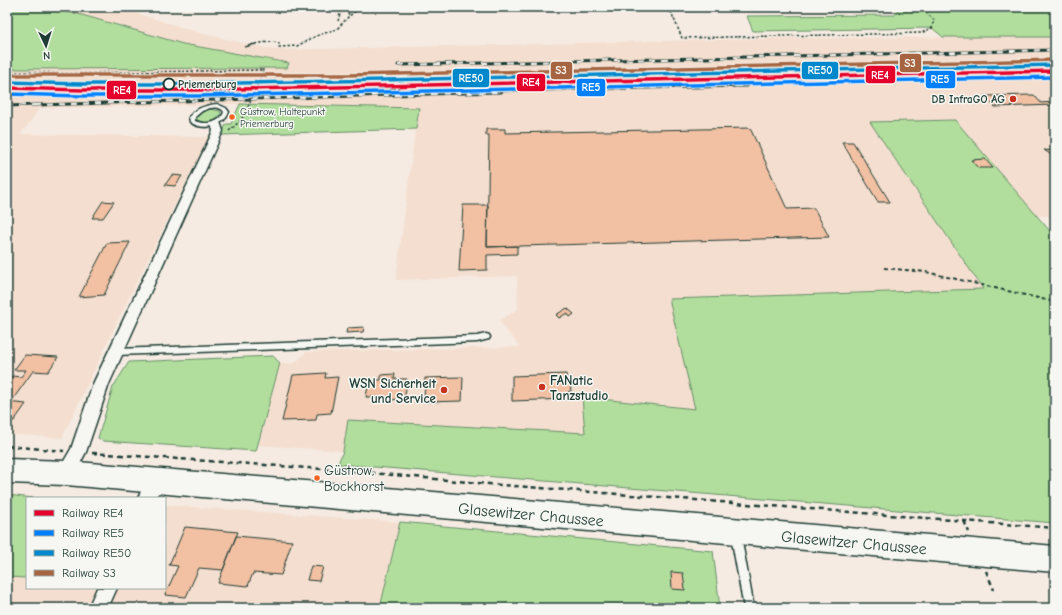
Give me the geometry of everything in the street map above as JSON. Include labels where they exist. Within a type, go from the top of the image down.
[{"type":"main road","name":"Glasewitzer Chaussee","points":[[7,471],[66,473],[151,489],[736,532],[1055,559]]},
{"type":"street","points":[[66,473],[78,452],[100,384],[218,131],[216,124]]},
{"type":"street","points":[[98,608],[107,589]]},
{"type":"lane","points":[[222,107],[227,112],[227,115],[216,124],[199,125],[193,122],[192,117],[197,111],[206,108],[222,107]]},
{"type":"lane","points":[[116,352],[477,339],[486,337]]},
{"type":"lane","points":[[736,532],[749,608]]},
{"type":"path","points":[[338,21],[342,7]]},
{"type":"path","points":[[349,16],[348,13],[350,7]]},
{"type":"path","points":[[256,44],[271,42],[279,43],[279,47],[298,46],[316,36],[337,29],[349,16],[361,7]]},
{"type":"path","points":[[669,7],[682,38],[921,32],[932,28],[934,20],[920,7]]},
{"type":"path","points":[[671,11],[886,7]]},
{"type":"path","points":[[7,72],[76,73],[264,70],[241,120]]},
{"type":"path","points":[[234,82],[259,82]]},
{"type":"path","points":[[206,92],[254,93]]},
{"type":"path","points":[[884,268],[926,272],[1055,302]]},
{"type":"path","points":[[7,446],[351,471],[489,484],[1055,528]]},
{"type":"shaded area","points":[[36,7],[116,7],[203,34],[275,50],[793,38],[1055,37],[1055,216],[1037,216],[955,120],[870,122],[983,289],[670,299],[696,409],[582,397],[586,433],[348,420],[343,451],[258,445],[280,364],[295,363],[306,352],[520,347],[499,321],[518,309],[517,276],[396,280],[418,108],[240,104],[40,108],[21,134],[209,137],[119,318],[62,438],[7,434],[7,140],[14,134],[7,133],[7,69],[287,68],[289,64],[183,44],[82,15]]},
{"type":"shaded area","points":[[166,505],[400,522],[380,608],[108,608],[117,589],[166,589]]},
{"type":"shaded area","points":[[7,577],[26,578],[26,589],[97,589],[88,608],[7,608]]},
{"type":"green space","points":[[7,7],[36,7],[52,9],[82,15],[183,44],[289,63],[287,68],[7,69]]},
{"type":"green space","points":[[899,7],[1055,7],[1055,37],[943,37],[932,28],[753,31],[747,16],[895,15]]},
{"type":"green space","points":[[240,104],[419,108],[416,129],[222,135],[226,124],[231,124]]},
{"type":"green space","points":[[210,109],[220,111],[221,114],[219,117],[210,122],[200,122],[197,120],[199,113]]},
{"type":"green space","points":[[955,120],[1055,237],[1055,523],[338,464],[343,451],[348,420],[585,433],[582,397],[695,409],[669,299],[983,289],[870,122]]},
{"type":"green space","points":[[273,356],[280,363],[256,451],[103,441],[98,438],[113,387],[129,362]]},
{"type":"green space","points":[[7,495],[26,497],[26,578],[7,577]]},
{"type":"green space","points":[[400,522],[713,551],[720,608],[380,608]]},
{"type":"building","name":"DB InfraGO AG","points":[[1034,95],[1041,103],[1052,102],[1055,105],[995,107],[984,96]]},
{"type":"building","points":[[750,128],[787,209],[814,208],[829,237],[487,247],[489,135],[486,135],[486,129],[505,129],[505,133]]},
{"type":"building","points":[[842,142],[853,142],[890,202],[878,202]]},
{"type":"building","points":[[1044,150],[1055,151],[1055,159],[1050,154]]},
{"type":"building","points":[[985,159],[993,168],[978,168],[971,160]]},
{"type":"building","points":[[172,175],[182,176],[175,186],[165,185]]},
{"type":"building","points":[[103,201],[114,202],[103,218],[92,218]]},
{"type":"building","points":[[463,205],[488,205],[487,247],[517,246],[517,254],[487,255],[487,270],[459,271]]},
{"type":"building","points":[[130,242],[104,295],[79,297],[107,243]]},
{"type":"building","points":[[567,308],[574,314],[570,317],[567,313],[559,318],[556,315]]},
{"type":"building","points":[[364,327],[363,332],[346,333],[347,328]]},
{"type":"building","points":[[25,355],[58,357],[48,372],[33,371],[11,402],[7,402],[7,383],[12,376],[21,377],[26,370],[14,370]]},
{"type":"building","points":[[326,373],[325,378],[338,377],[331,413],[317,414],[316,420],[282,421],[293,375]]},
{"type":"building","points":[[395,374],[394,379],[407,379],[405,396],[403,396],[402,399],[390,400],[390,397],[366,397],[369,380],[381,380],[381,375]]},
{"type":"building","name":"FANatic Tanzstudio","points":[[566,374],[567,382],[570,382],[571,391],[568,392],[568,399],[512,401],[512,376]]},
{"type":"building","name":"WSN Sicherheit und Service","points":[[463,377],[462,401],[424,402],[425,378]]},
{"type":"building","points":[[7,402],[26,404],[14,421],[7,420]]},
{"type":"building","points":[[185,527],[238,532],[223,570],[199,568],[186,597],[165,595],[178,566],[169,565]]},
{"type":"building","points":[[236,536],[292,541],[281,575],[253,573],[248,586],[218,583]]},
{"type":"building","points":[[311,566],[323,567],[319,581],[307,580]]},
{"type":"building","points":[[671,572],[683,573],[685,590],[672,589]]},
{"type":"railway","points":[[398,65],[1055,50]]},
{"type":"railway","points":[[495,91],[747,86]]},
{"type":"railway","points":[[336,87],[398,88]]},
{"type":"railway","points":[[7,106],[501,92]]},
{"type":"rail line","name":"S3","points":[[7,75],[346,75],[1055,60]]},
{"type":"rail line","name":"RE50","points":[[7,82],[83,84],[199,84],[1055,65]]},
{"type":"rail line","name":"RE4","points":[[7,88],[83,90],[199,90],[1055,71]]},
{"type":"rail line","name":"RE5","points":[[7,94],[83,96],[199,96],[1055,77]]},
{"type":"place","name":"Priemerburg","points":[[169,84]]},
{"type":"place","name":"DB InfraGO AG","points":[[1013,99]]},
{"type":"place","name":"Güstrow, Haltepunkt Priemerburg","points":[[232,117]]},
{"type":"place","name":"FANatic Tanzstudio","points":[[542,387]]},
{"type":"place","name":"WSN Sicherheit und Service","points":[[444,390]]},
{"type":"place","name":"Güstrow, Bockhorst","points":[[317,478]]}]
